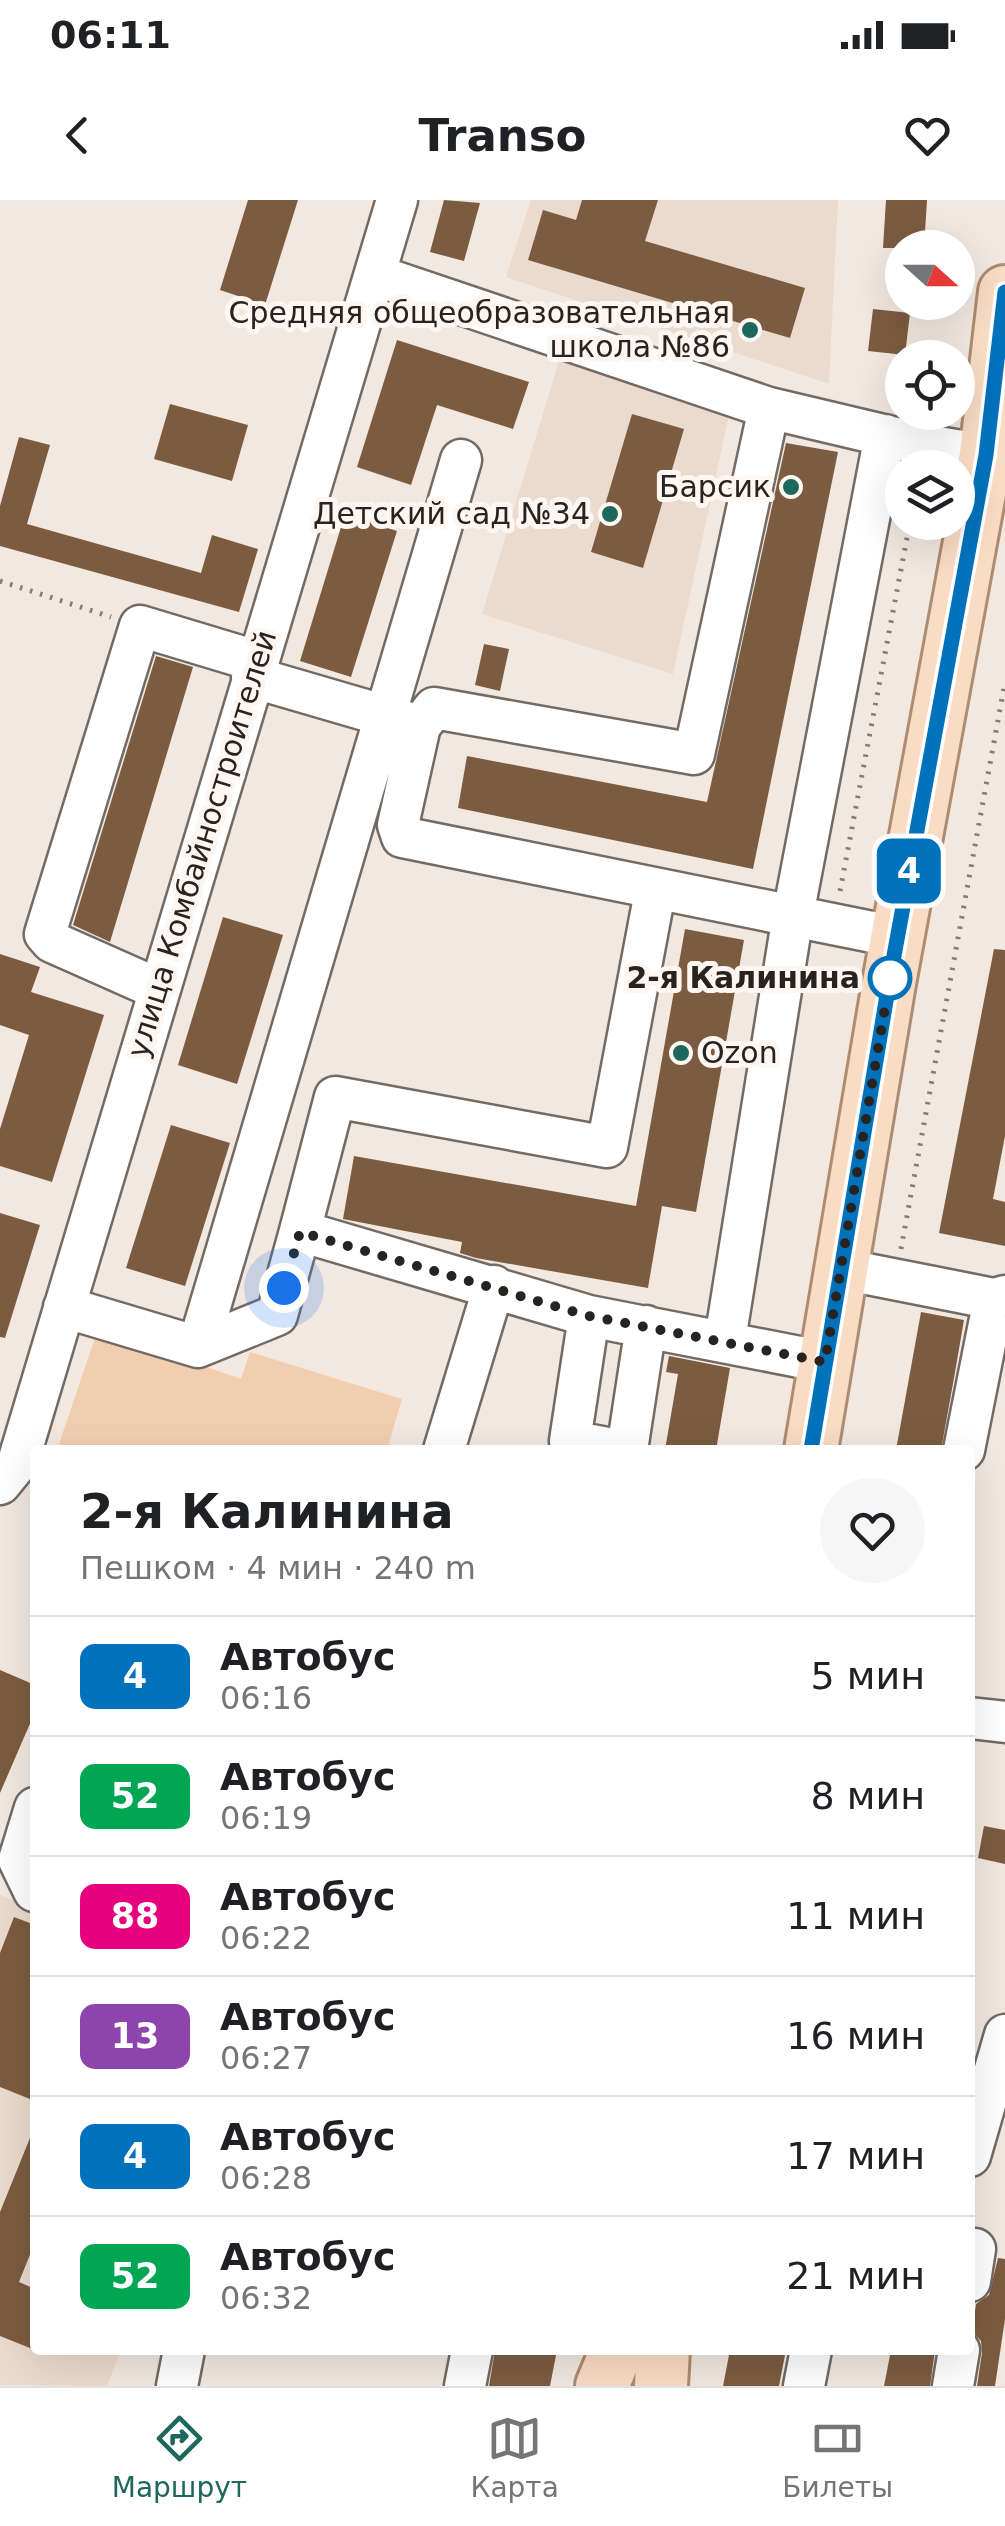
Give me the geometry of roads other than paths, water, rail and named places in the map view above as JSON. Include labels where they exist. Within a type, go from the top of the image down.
[{"type":"main road","points":[[812,1445],[897,937],[995,457],[1005,292]]},
{"type":"main road","points":[[602,2386],[615,2355]]},
{"type":"main road","points":[[644,2386],[649,2355]]},
{"type":"main road","points":[[661,2386],[664,2355]]},
{"type":"street","name":"улица Комбайностроителей","points":[[18,1471],[158,989],[397,200]]},
{"type":"street","points":[[375,275],[769,408],[995,457]]},
{"type":"street","points":[[158,989],[52,942],[45,934],[140,626],[401,722],[434,708],[694,754],[769,408]]},
{"type":"street","points":[[725,1340],[793,915],[885,435]]},
{"type":"street","points":[[198,1347],[401,722],[461,460]]},
{"type":"street","points":[[401,722],[398,824],[402,837],[656,892],[897,937]]},
{"type":"street","points":[[64,1307],[198,1347],[277,1316],[335,1097],[607,1147],[656,892]]},
{"type":"street","points":[[300,1232],[589,1316],[825,1362]]},
{"type":"street","points":[[842,1269],[1000,1298],[965,1445]]},
{"type":"street","points":[[446,1445],[494,1286]]},
{"type":"street","points":[[589,1316],[570,1441],[591,1445]]},
{"type":"street","points":[[628,1445],[646,1326]]},
{"type":"street","points":[[975,1719],[1005,1722]]},
{"type":"street","points":[[30,1824],[19,1860],[30,1883]]},
{"type":"street","points":[[0,1876],[30,1889]]},
{"type":"street","points":[[975,2139],[1005,2035]]},
{"type":"street","points":[[176,2386],[183,2355]]},
{"type":"street","points":[[465,2386],[471,2355]]},
{"type":"street","points":[[804,2386],[810,2355]]},
{"type":"street","points":[[952,2386],[957,2355]]},
{"type":"place","name":"Средняя общеобразовательная школа №86","points":[[750,330]]},
{"type":"place","name":"Барсик","points":[[791,487]]},
{"type":"place","name":"Детский сад №34","points":[[610,514]]},
{"type":"place","name":"2-я Калинина","points":[[890,978]]},
{"type":"place","name":"Ozon","points":[[681,1053]]}]
